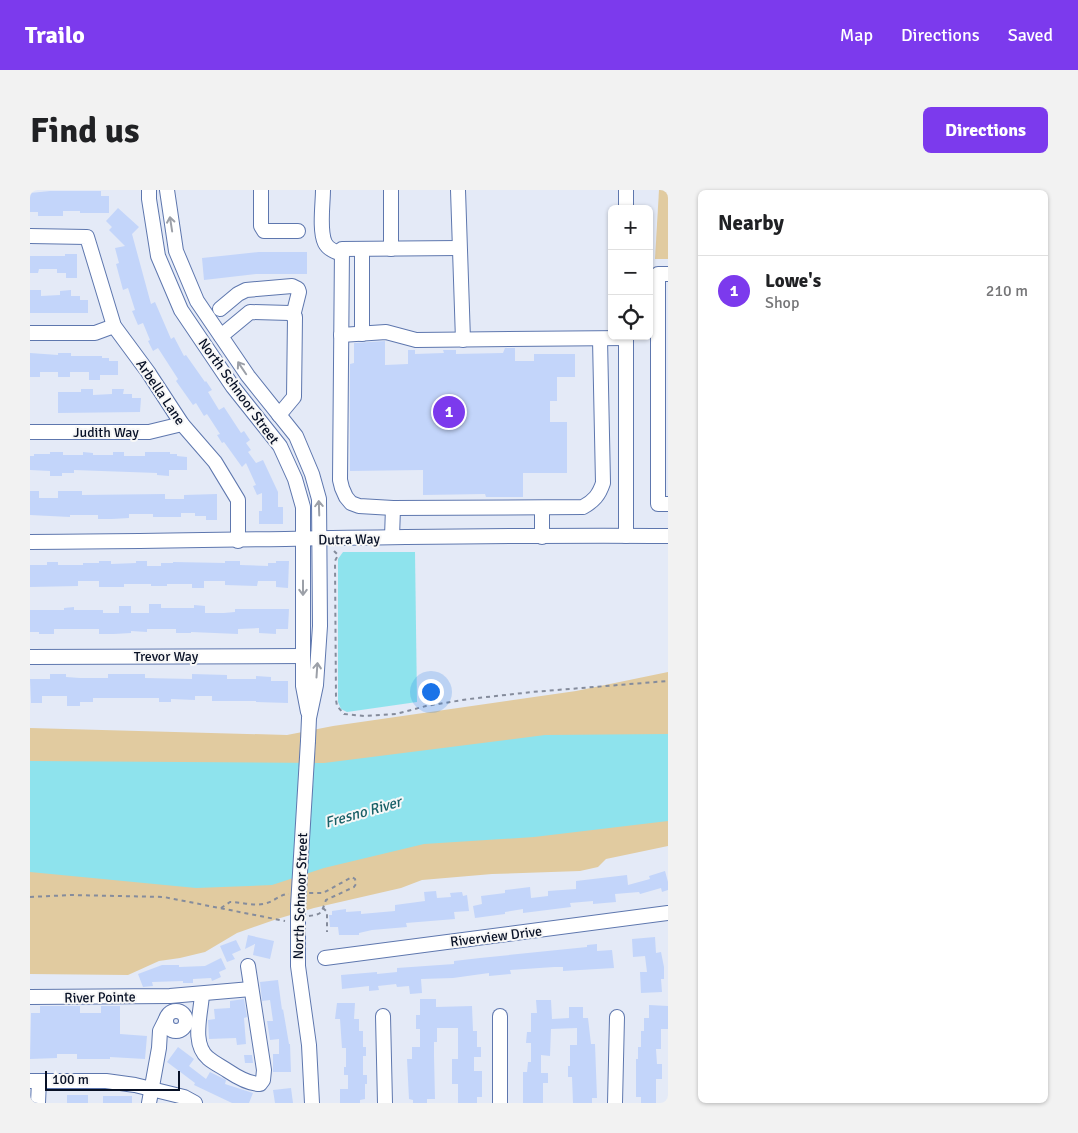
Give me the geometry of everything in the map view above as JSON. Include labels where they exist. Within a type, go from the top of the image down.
[{"type":"street","name":"North Schnoor Street","points":[[149,190],[158,256],[181,310],[233,387],[280,446],[303,507],[303,686],[309,718]]},
{"type":"street","name":"North Schnoor Street","points":[[167,190],[176,250],[197,301],[248,376],[296,436],[312,474],[319,499],[320,626],[316,685],[309,718],[298,906],[298,966],[309,1045],[312,1103]]},
{"type":"street","points":[[261,190],[261,226],[264,232],[298,232]]},
{"type":"street","points":[[323,190],[323,234],[325,243],[331,249],[342,254]]},
{"type":"street","points":[[391,190],[391,248]]},
{"type":"street","points":[[458,190],[463,340]]},
{"type":"street","points":[[626,190],[626,205]]},
{"type":"street","name":"Arbella Lane","points":[[30,236],[87,237],[114,326],[148,372],[182,424],[215,462],[238,500],[238,541]]},
{"type":"street","points":[[459,248],[342,249],[340,480],[342,488],[351,503],[359,506],[393,508],[542,508],[583,507],[591,502],[600,492],[603,483],[600,339]]},
{"type":"street","points":[[362,249],[362,334]]},
{"type":"street","points":[[668,274],[658,274],[658,504],[668,504]]},
{"type":"street","points":[[220,308],[246,290],[292,286],[300,292],[293,316],[294,397],[279,415]]},
{"type":"street","points":[[174,294],[186,299],[204,330],[220,335],[250,312],[290,313],[293,316]]},
{"type":"street","points":[[30,334],[95,333],[114,326]]},
{"type":"street","points":[[341,335],[386,332],[416,340],[608,338]]},
{"type":"street","points":[[626,340],[626,536]]},
{"type":"street","name":"Judith Way","points":[[30,432],[149,432],[182,424]]},
{"type":"street","points":[[392,537],[393,508]]},
{"type":"street","points":[[542,508],[542,537]]},
{"type":"street","name":"Dutra Way","points":[[30,542],[320,540],[392,537],[668,536]]},
{"type":"street","name":"Trevor Way","points":[[30,657],[303,656]]},
{"type":"street","name":"Riverview Drive","points":[[325,958],[668,913]]},
{"type":"street","points":[[196,995],[200,1045],[207,1057],[232,1074],[253,1084],[260,1084],[263,1080],[264,1070],[248,966]]},
{"type":"street","name":"River Pointe","points":[[30,997],[170,996],[251,989]]},
{"type":"street","points":[[150,1096],[159,1048],[160,1031],[177,1011],[185,1016],[196,995]]},
{"type":"street","points":[[169,1021],[170,996]]},
{"type":"street","points":[[383,1016],[385,1103]]},
{"type":"street","points":[[500,1016],[500,1103]]},
{"type":"street","points":[[615,1103],[617,1017]]},
{"type":"street","points":[[38,1103],[34,1081],[106,1081],[135,1085],[150,1096],[184,1097],[195,1103]]},
{"type":"path","points":[[334,551],[338,555],[335,561],[336,700],[340,711],[347,716],[396,714],[426,706],[469,699],[532,692],[668,681]]},
{"type":"path","points":[[30,897],[71,895],[164,898],[285,921]]},
{"type":"path","points":[[323,908],[327,912],[328,932]]},
{"type":"shaded area","points":[[659,190],[668,190],[668,259],[655,259]]},
{"type":"shaded area","points":[[668,672],[668,846],[606,859],[598,867],[580,871],[492,874],[422,880],[401,888],[314,908],[277,919],[237,933],[205,952],[159,961],[128,975],[30,974],[30,728],[287,735],[333,726],[576,691]]},
{"type":"water","points":[[343,552],[415,552],[417,702],[347,712],[341,709],[338,702],[338,559]]},
{"type":"water","name":"Fresno River","points":[[668,734],[668,821],[534,837],[424,844],[324,868],[272,885],[196,888],[30,872],[30,761],[324,763],[545,735]]},
{"type":"building","points":[[101,191],[101,196],[109,196],[109,213],[63,211],[63,216],[38,216],[38,212],[30,212],[30,193]]},
{"type":"building","points":[[118,208],[139,227],[132,234],[151,304],[155,302],[171,339],[174,337],[184,356],[186,355],[212,390],[208,392],[219,410],[224,407],[241,433],[244,431],[250,440],[246,443],[251,450],[248,452],[256,463],[263,460],[278,492],[278,507],[283,507],[283,524],[259,524],[259,511],[262,511],[262,493],[257,495],[253,486],[256,485],[246,463],[242,467],[224,442],[222,443],[217,435],[220,434],[207,414],[204,416],[196,403],[193,405],[176,381],[178,379],[158,348],[153,351],[143,323],[138,325],[132,311],[135,310],[128,288],[123,290],[116,264],[119,263],[115,248],[125,246],[109,230],[112,227],[106,221]]},
{"type":"building","points":[[259,252],[307,252],[307,274],[256,274],[204,280],[202,258]]},
{"type":"building","points":[[65,254],[77,254],[77,278],[66,278],[66,273],[57,273],[57,269],[39,269],[38,273],[30,273],[30,256],[65,256]]},
{"type":"building","points":[[30,290],[41,290],[41,296],[60,295],[60,291],[71,290],[71,296],[80,296],[80,300],[88,300],[88,313],[30,313]]},
{"type":"building","points":[[385,341],[385,365],[408,364],[408,350],[415,350],[415,354],[444,353],[443,350],[456,350],[456,354],[503,353],[505,348],[515,348],[515,361],[534,361],[534,354],[575,354],[575,377],[557,377],[557,401],[550,401],[550,422],[567,422],[567,473],[523,473],[523,497],[486,497],[485,494],[423,495],[423,470],[350,471],[350,364],[354,363],[354,343]]},
{"type":"building","points":[[30,353],[58,355],[58,353],[71,353],[71,356],[102,356],[102,358],[109,358],[109,361],[118,361],[118,375],[100,375],[100,380],[89,380],[89,372],[70,372],[70,377],[58,377],[58,372],[40,372],[40,377],[30,377]]},
{"type":"building","points":[[81,389],[93,389],[93,395],[112,394],[112,389],[124,389],[123,394],[132,394],[132,398],[141,398],[140,412],[58,413],[58,392],[81,392]]},
{"type":"building","points":[[50,452],[63,452],[63,455],[83,455],[83,452],[93,453],[93,455],[113,455],[113,452],[124,452],[124,456],[145,456],[145,452],[170,452],[170,454],[187,457],[187,470],[169,470],[169,476],[157,475],[157,473],[74,470],[74,473],[62,473],[62,476],[50,476],[50,471],[30,470],[30,456],[34,456],[34,454],[50,454]]},
{"type":"building","points":[[30,491],[39,491],[39,498],[58,498],[58,491],[82,491],[82,495],[165,494],[165,499],[184,499],[184,495],[217,494],[217,520],[206,520],[206,516],[195,516],[195,513],[181,513],[181,517],[153,517],[153,514],[129,514],[129,518],[112,519],[98,519],[98,515],[70,515],[70,517],[30,515]]},
{"type":"building","points":[[99,561],[111,561],[111,564],[147,561],[147,566],[161,566],[161,563],[173,562],[225,563],[225,561],[240,561],[240,565],[268,566],[268,563],[276,563],[276,561],[289,561],[288,588],[276,587],[276,581],[258,581],[257,586],[225,585],[225,581],[204,581],[204,588],[192,588],[192,584],[151,586],[151,584],[124,584],[124,587],[99,587],[99,581],[78,581],[78,586],[30,587],[30,565],[47,565],[47,562],[58,562],[58,565],[83,565],[83,563],[99,563]]},
{"type":"building","points":[[149,604],[161,604],[161,608],[205,606],[205,613],[235,612],[235,609],[289,609],[288,629],[276,629],[276,634],[259,633],[259,628],[238,629],[238,634],[176,633],[176,629],[147,629],[147,632],[131,631],[131,633],[114,634],[99,634],[99,629],[54,629],[54,634],[30,632],[30,610],[64,610],[64,608],[74,607],[74,610],[103,610],[103,613],[119,613],[119,606],[131,606],[131,613],[149,613]]},
{"type":"building","points":[[50,674],[66,674],[66,677],[80,678],[108,678],[108,674],[145,674],[145,678],[192,679],[192,674],[227,675],[227,679],[256,679],[256,676],[271,677],[271,681],[288,681],[288,703],[212,701],[212,696],[195,696],[195,700],[171,699],[171,702],[159,702],[159,698],[93,698],[93,702],[80,702],[80,706],[67,706],[67,696],[42,696],[42,703],[31,703],[30,679],[50,679]]},
{"type":"building","points":[[665,871],[668,890],[662,892],[661,888],[640,894],[639,892],[615,894],[616,902],[570,903],[571,907],[523,913],[523,909],[505,912],[505,914],[475,918],[473,906],[482,904],[481,896],[505,893],[505,890],[530,887],[531,898],[548,896],[548,891],[576,889],[576,881],[627,875],[628,885],[650,879],[649,876]]},
{"type":"building","points":[[436,891],[437,898],[451,897],[450,893],[462,892],[463,896],[467,895],[469,911],[454,912],[455,919],[406,923],[407,927],[372,930],[359,933],[359,935],[339,935],[338,927],[330,927],[329,915],[332,915],[332,911],[346,909],[346,912],[361,911],[361,914],[395,911],[395,905],[425,901],[424,892]]},
{"type":"building","points":[[248,935],[274,941],[270,959],[253,955],[255,944],[245,949]]},
{"type":"building","points":[[655,937],[656,953],[661,952],[664,967],[664,979],[661,979],[662,992],[641,993],[640,972],[647,972],[645,956],[633,957],[632,939]]},
{"type":"building","points":[[236,940],[241,950],[232,954],[235,959],[227,962],[220,946]]},
{"type":"building","points":[[597,944],[597,951],[612,950],[614,968],[563,971],[563,967],[554,967],[510,970],[511,974],[489,976],[489,973],[453,978],[421,979],[422,993],[410,994],[409,986],[397,987],[396,984],[378,986],[379,990],[369,991],[369,986],[342,989],[341,975],[397,972],[397,968],[454,964],[454,961],[587,947],[587,945]]},
{"type":"building","points":[[221,958],[226,969],[219,972],[221,977],[212,981],[211,978],[193,979],[193,983],[183,983],[183,981],[152,982],[153,986],[143,987],[138,974],[162,965],[179,965],[179,967],[205,966]]},
{"type":"building","points":[[278,980],[282,1010],[290,1044],[291,1072],[273,1072],[273,1054],[279,1054],[279,1039],[270,1040],[267,1021],[273,1021],[270,1000],[262,1001],[260,982]]},
{"type":"building","points":[[244,999],[247,1017],[244,1018],[246,1044],[237,1045],[236,1038],[209,1039],[208,1020],[215,1019],[214,1009],[230,1008],[230,1001]]},
{"type":"building","points":[[420,999],[436,999],[436,1007],[472,1006],[473,1031],[477,1031],[477,1047],[481,1047],[481,1057],[474,1057],[474,1071],[482,1071],[482,1097],[477,1097],[477,1103],[458,1103],[458,1084],[452,1084],[452,1059],[458,1059],[458,1028],[437,1028],[437,1042],[434,1042],[435,1099],[427,1099],[427,1103],[413,1103],[413,1100],[409,1099],[407,1059],[412,1059],[412,1047],[420,1047],[420,1029],[416,1029],[416,1015],[420,1015]]},
{"type":"building","points":[[536,1000],[551,1000],[552,1019],[569,1018],[569,1007],[583,1007],[583,1018],[588,1018],[591,1044],[595,1044],[597,1098],[592,1098],[592,1103],[573,1103],[572,1077],[568,1077],[568,1066],[570,1066],[570,1045],[577,1045],[577,1028],[551,1029],[550,1056],[541,1055],[541,1073],[548,1073],[548,1083],[543,1083],[543,1103],[523,1103],[523,1072],[527,1072],[528,1062],[531,1062],[531,1043],[526,1043],[527,1032],[531,1032],[531,1013],[537,1013]]},
{"type":"building","points":[[337,1003],[355,1003],[354,1019],[359,1019],[359,1031],[363,1031],[363,1047],[366,1047],[366,1056],[363,1056],[363,1075],[367,1075],[367,1084],[365,1084],[365,1099],[360,1100],[360,1103],[340,1103],[340,1089],[348,1089],[348,1075],[344,1075],[346,1048],[342,1048],[340,1019],[335,1019]]},
{"type":"building","points":[[649,1005],[668,1006],[668,1029],[661,1029],[661,1049],[656,1049],[657,1064],[662,1064],[662,1079],[656,1079],[656,1103],[641,1103],[641,1097],[636,1097],[636,1059],[638,1059],[638,1047],[641,1047],[641,1031],[644,1031],[644,1018],[649,1018]]},
{"type":"building","points":[[40,1006],[80,1006],[80,1013],[101,1013],[101,1006],[120,1006],[120,1034],[147,1036],[145,1059],[110,1057],[110,1059],[77,1059],[77,1054],[57,1054],[57,1058],[30,1059],[31,1013],[40,1013]]},
{"type":"building","points":[[178,1047],[194,1059],[189,1066],[206,1079],[210,1072],[226,1080],[225,1084],[253,1093],[249,1103],[232,1103],[194,1085],[195,1083],[167,1062]]},
{"type":"building","points":[[244,1055],[252,1055],[253,1063],[245,1063]]},
{"type":"building","points":[[291,1088],[293,1103],[275,1103],[273,1090]]},
{"type":"building","points":[[67,1095],[88,1095],[88,1103],[67,1103]]},
{"type":"building","points":[[103,1096],[132,1096],[132,1103],[103,1103]]},
{"type":"place","name":"Lowe's","points":[[449,412]]}]
